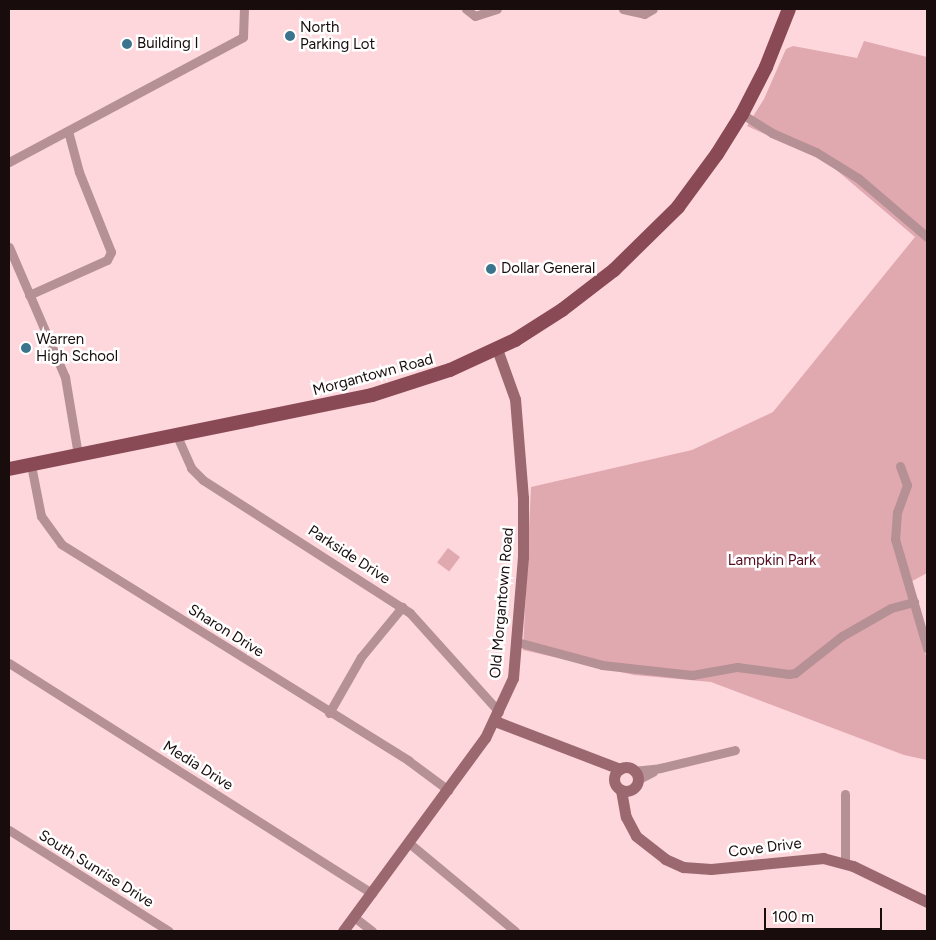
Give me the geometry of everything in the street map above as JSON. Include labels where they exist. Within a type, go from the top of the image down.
[{"type":"main road","name":"Morgantown Road","points":[[9,469],[372,395],[434,376],[497,349],[586,292],[648,240],[692,190],[742,114],[766,67],[789,9]]},
{"type":"street","points":[[9,162],[243,38],[244,9]]},
{"type":"street","points":[[466,9],[475,16],[497,9]]},
{"type":"street","points":[[623,9],[644,14],[653,9]]},
{"type":"street","points":[[742,114],[772,133],[816,152],[858,178],[927,237]]},
{"type":"street","points":[[29,294],[107,260],[111,252],[79,172],[68,131]]},
{"type":"street","points":[[9,248],[65,377],[78,455]]},
{"type":"street","name":"Old Morgantown Road","points":[[343,931],[448,790],[497,717],[513,678],[524,542],[522,470],[515,399],[497,349]]},
{"type":"street","name":"Parkside Drive","points":[[177,436],[191,468],[203,480],[402,607],[428,631],[497,717],[599,761],[617,772],[615,784],[621,790]]},
{"type":"street","name":"Sharon Drive","points":[[31,465],[42,516],[61,544],[329,713],[409,761],[448,790]]},
{"type":"street","points":[[900,466],[907,485],[897,512],[895,539],[927,648]]},
{"type":"street","points":[[517,642],[602,664],[629,668],[692,675],[737,667],[789,674],[795,673],[842,636],[891,608],[914,602]]},
{"type":"street","points":[[329,713],[361,657],[402,607]]},
{"type":"street","name":"Media Drive","points":[[9,663],[372,893]]},
{"type":"street","points":[[621,790],[634,780],[660,768],[735,750]]},
{"type":"street","points":[[617,772],[634,780]]},
{"type":"street","points":[[624,808],[634,780]]},
{"type":"street","name":"Cove Drive","points":[[621,790],[628,823],[636,836],[665,859],[683,867],[711,869],[812,857],[845,862],[927,902]]},
{"type":"street","points":[[845,794],[845,862]]},
{"type":"street","name":"South Sunrise Drive","points":[[9,830],[169,931]]},
{"type":"street","points":[[409,843],[515,931]]},
{"type":"street","points":[[354,918],[372,931]]},
{"type":"green space","name":"Lampkin Park","points":[[864,41],[927,57],[927,573],[905,585],[927,659],[927,760],[904,755],[711,682],[634,675],[523,650],[531,487],[692,450],[773,412],[915,237],[827,162],[747,126],[764,99],[786,49],[793,46],[857,58]]},
{"type":"green space","points":[[448,548],[460,557],[449,571],[437,562]]},
{"type":"place","name":"North Parking Lot","points":[[290,36]]},
{"type":"place","name":"Building I","points":[[127,44]]},
{"type":"place","name":"Dollar General","points":[[491,269]]},
{"type":"place","name":"Warren High School","points":[[26,348]]}]
